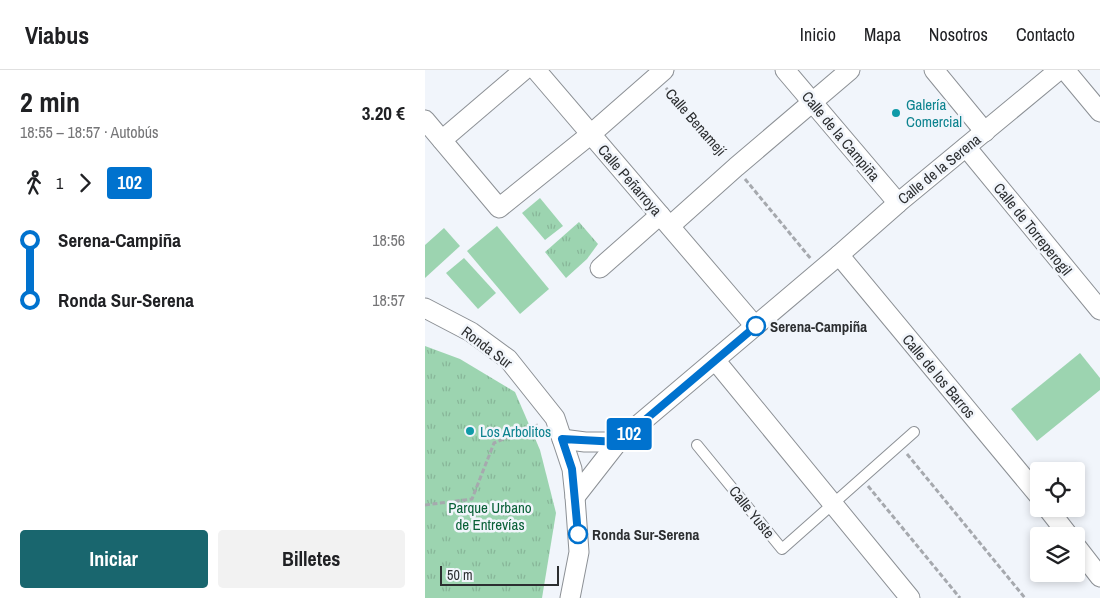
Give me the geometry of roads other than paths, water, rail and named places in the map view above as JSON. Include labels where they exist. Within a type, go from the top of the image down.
[{"type":"street","points":[[425,120],[442,140],[524,70]]},
{"type":"street","name":"Calle Peñarroya","points":[[536,70],[665,220]]},
{"type":"street","name":"Calle de la Campiña","points":[[785,70],[898,203]]},
{"type":"street","name":"Calle Benamejí","points":[[600,268],[736,167],[850,70]]},
{"type":"street","points":[[934,70],[985,132]]},
{"type":"street","name":"Calle de la Serena","points":[[575,497],[619,442],[821,271],[898,203],[1059,70]]},
{"type":"street","points":[[1065,70],[1100,112]]},
{"type":"street","name":"Calle Peñarroya","points":[[442,140],[499,208],[591,134],[660,73]]},
{"type":"street","name":"Calle de Torreperogil","points":[[966,147],[1100,310]]},
{"type":"street","points":[[665,220],[755,326]]},
{"type":"street","name":"Calle de los Barros","points":[[839,255],[1030,485]]},
{"type":"street","name":"Ronda Sur","points":[[425,308],[471,332],[508,359],[555,418],[572,469],[575,497],[579,552],[570,598]]},
{"type":"street","points":[[715,360],[910,598]]},
{"type":"street","points":[[562,439],[619,442]]},
{"type":"street","points":[[1054,517],[1062,527]]},
{"type":"street","points":[[1085,558],[1100,577]]},
{"type":"lane","points":[[832,503],[914,432]]},
{"type":"lane","name":"Calle Yuste","points":[[697,445],[782,549],[832,503]]},
{"type":"place","name":"Galería Comercial","points":[[896,113]]},
{"type":"place","name":"Serena-Campiña","points":[[756,326]]},
{"type":"place","name":"Los Arbolitos","points":[[470,431]]},
{"type":"place","name":"Ronda Sur-Serena","points":[[578,534]]},
{"type":"park label","name":"Parque Urbano de Entrevías","points":[[490,516]]}]
